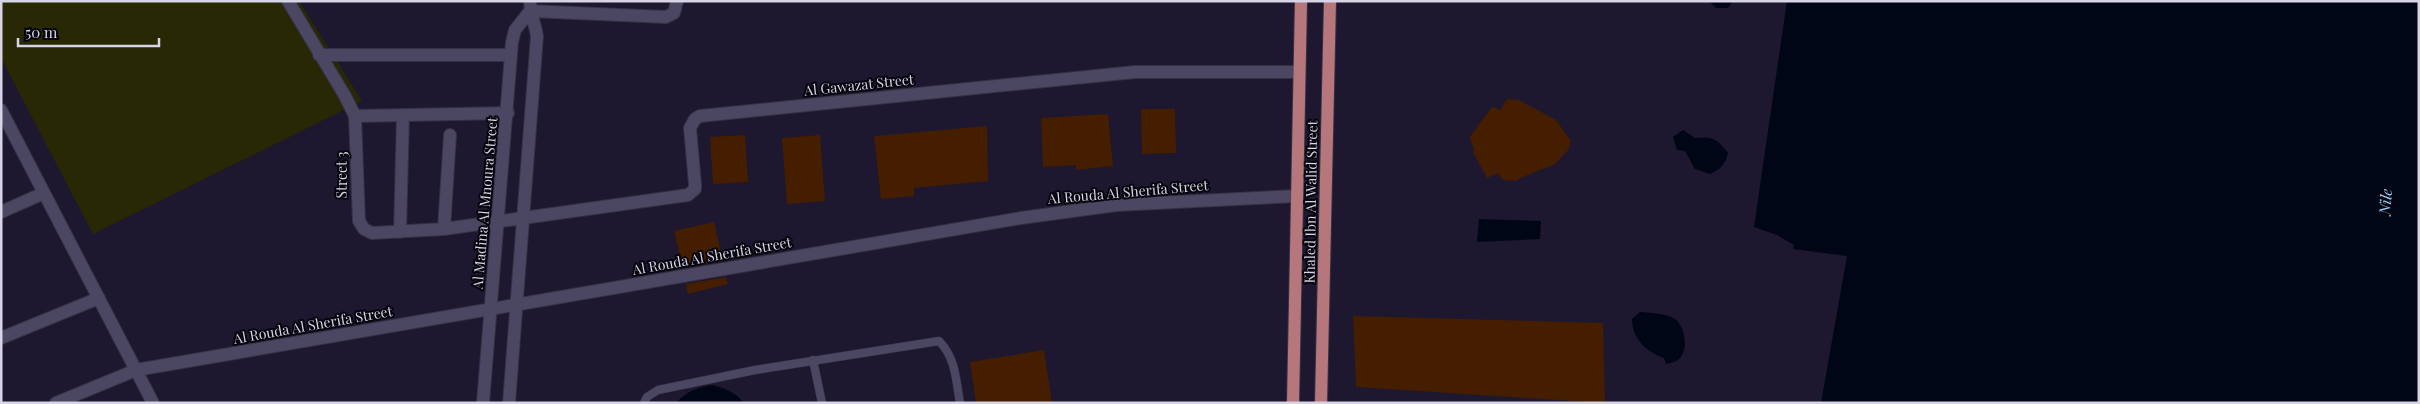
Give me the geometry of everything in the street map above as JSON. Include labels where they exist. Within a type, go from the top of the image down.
[{"type":"main road","name":"Khaled Ibn Al Walid Street","points":[[1293,403],[1301,1]]},
{"type":"main road","name":"Khaled Ibn Al Walid Street","points":[[1321,403],[1330,1]]},
{"type":"street","name":"Street 3","points":[[288,1],[348,101],[355,116],[359,221],[364,229],[372,233],[400,232],[444,229],[497,221]]},
{"type":"street","points":[[509,403],[537,36],[530,6],[666,17],[674,13],[677,1]]},
{"type":"street","name":"Al Madina Al Mnoura Street","points":[[484,403],[511,55],[515,30],[530,6]]},
{"type":"street","points":[[320,55],[511,55]]},
{"type":"street","name":"Al Gawazat Street","points":[[497,221],[688,195],[695,189],[690,128],[695,119],[700,116],[1135,72],[1299,72]]},
{"type":"street","points":[[1,110],[5,127],[44,193],[153,403]]},
{"type":"street","points":[[355,116],[508,113]]},
{"type":"street","points":[[400,232],[403,115]]},
{"type":"street","points":[[444,229],[450,135]]},
{"type":"street","points":[[1,212],[44,193]]},
{"type":"street","name":"Al Rouda Al Sherifa Street","points":[[56,403],[136,370],[1069,210],[1117,205],[1297,196]]},
{"type":"street","points":[[1,338],[99,298]]},
{"type":"lane","points":[[644,403],[647,397],[658,390],[814,360],[939,341],[946,348],[953,361],[960,403]]},
{"type":"lane","points":[[814,360],[822,403]]},
{"type":"shaded area","points":[[1,1],[299,1],[362,101],[93,234],[1,58]]},
{"type":"water","points":[[1709,1],[1733,1],[1728,8],[1716,8]]},
{"type":"water","name":"Nile","points":[[1787,1],[2419,1],[2419,403],[1821,403],[1847,256],[1793,249],[1794,245],[1777,235],[1754,227]]},
{"type":"water","points":[[1683,130],[1695,138],[1710,138],[1721,144],[1728,153],[1722,166],[1710,174],[1695,169],[1685,151],[1677,150],[1673,137]]},
{"type":"water","points":[[1479,219],[1541,221],[1540,239],[1477,242]]},
{"type":"water","points":[[1640,312],[1668,316],[1679,323],[1684,334],[1685,345],[1684,351],[1678,360],[1666,364],[1664,358],[1651,352],[1637,338],[1632,319]]},
{"type":"water","points":[[713,385],[730,391],[744,403],[676,403],[693,390]]},
{"type":"building","points":[[1507,99],[1519,100],[1556,120],[1571,141],[1568,150],[1555,164],[1517,181],[1503,180],[1498,173],[1487,178],[1473,152],[1474,149],[1470,139],[1492,107],[1500,110]]},
{"type":"building","points":[[1141,109],[1175,109],[1176,153],[1142,154]]},
{"type":"building","points":[[1108,114],[1113,166],[1076,170],[1076,165],[1043,167],[1041,118]]},
{"type":"building","points":[[987,126],[988,181],[914,188],[914,196],[881,199],[874,136]]},
{"type":"building","points":[[745,135],[748,182],[713,184],[710,137]]},
{"type":"building","points":[[820,135],[825,201],[787,204],[782,138]]},
{"type":"building","points":[[714,222],[723,261],[683,268],[674,231]]},
{"type":"building","points":[[726,277],[728,284],[688,294],[686,284]]},
{"type":"building","points":[[1353,316],[1603,323],[1605,403],[1356,387]]},
{"type":"building","points":[[1044,350],[1052,403],[976,403],[970,362]]}]
